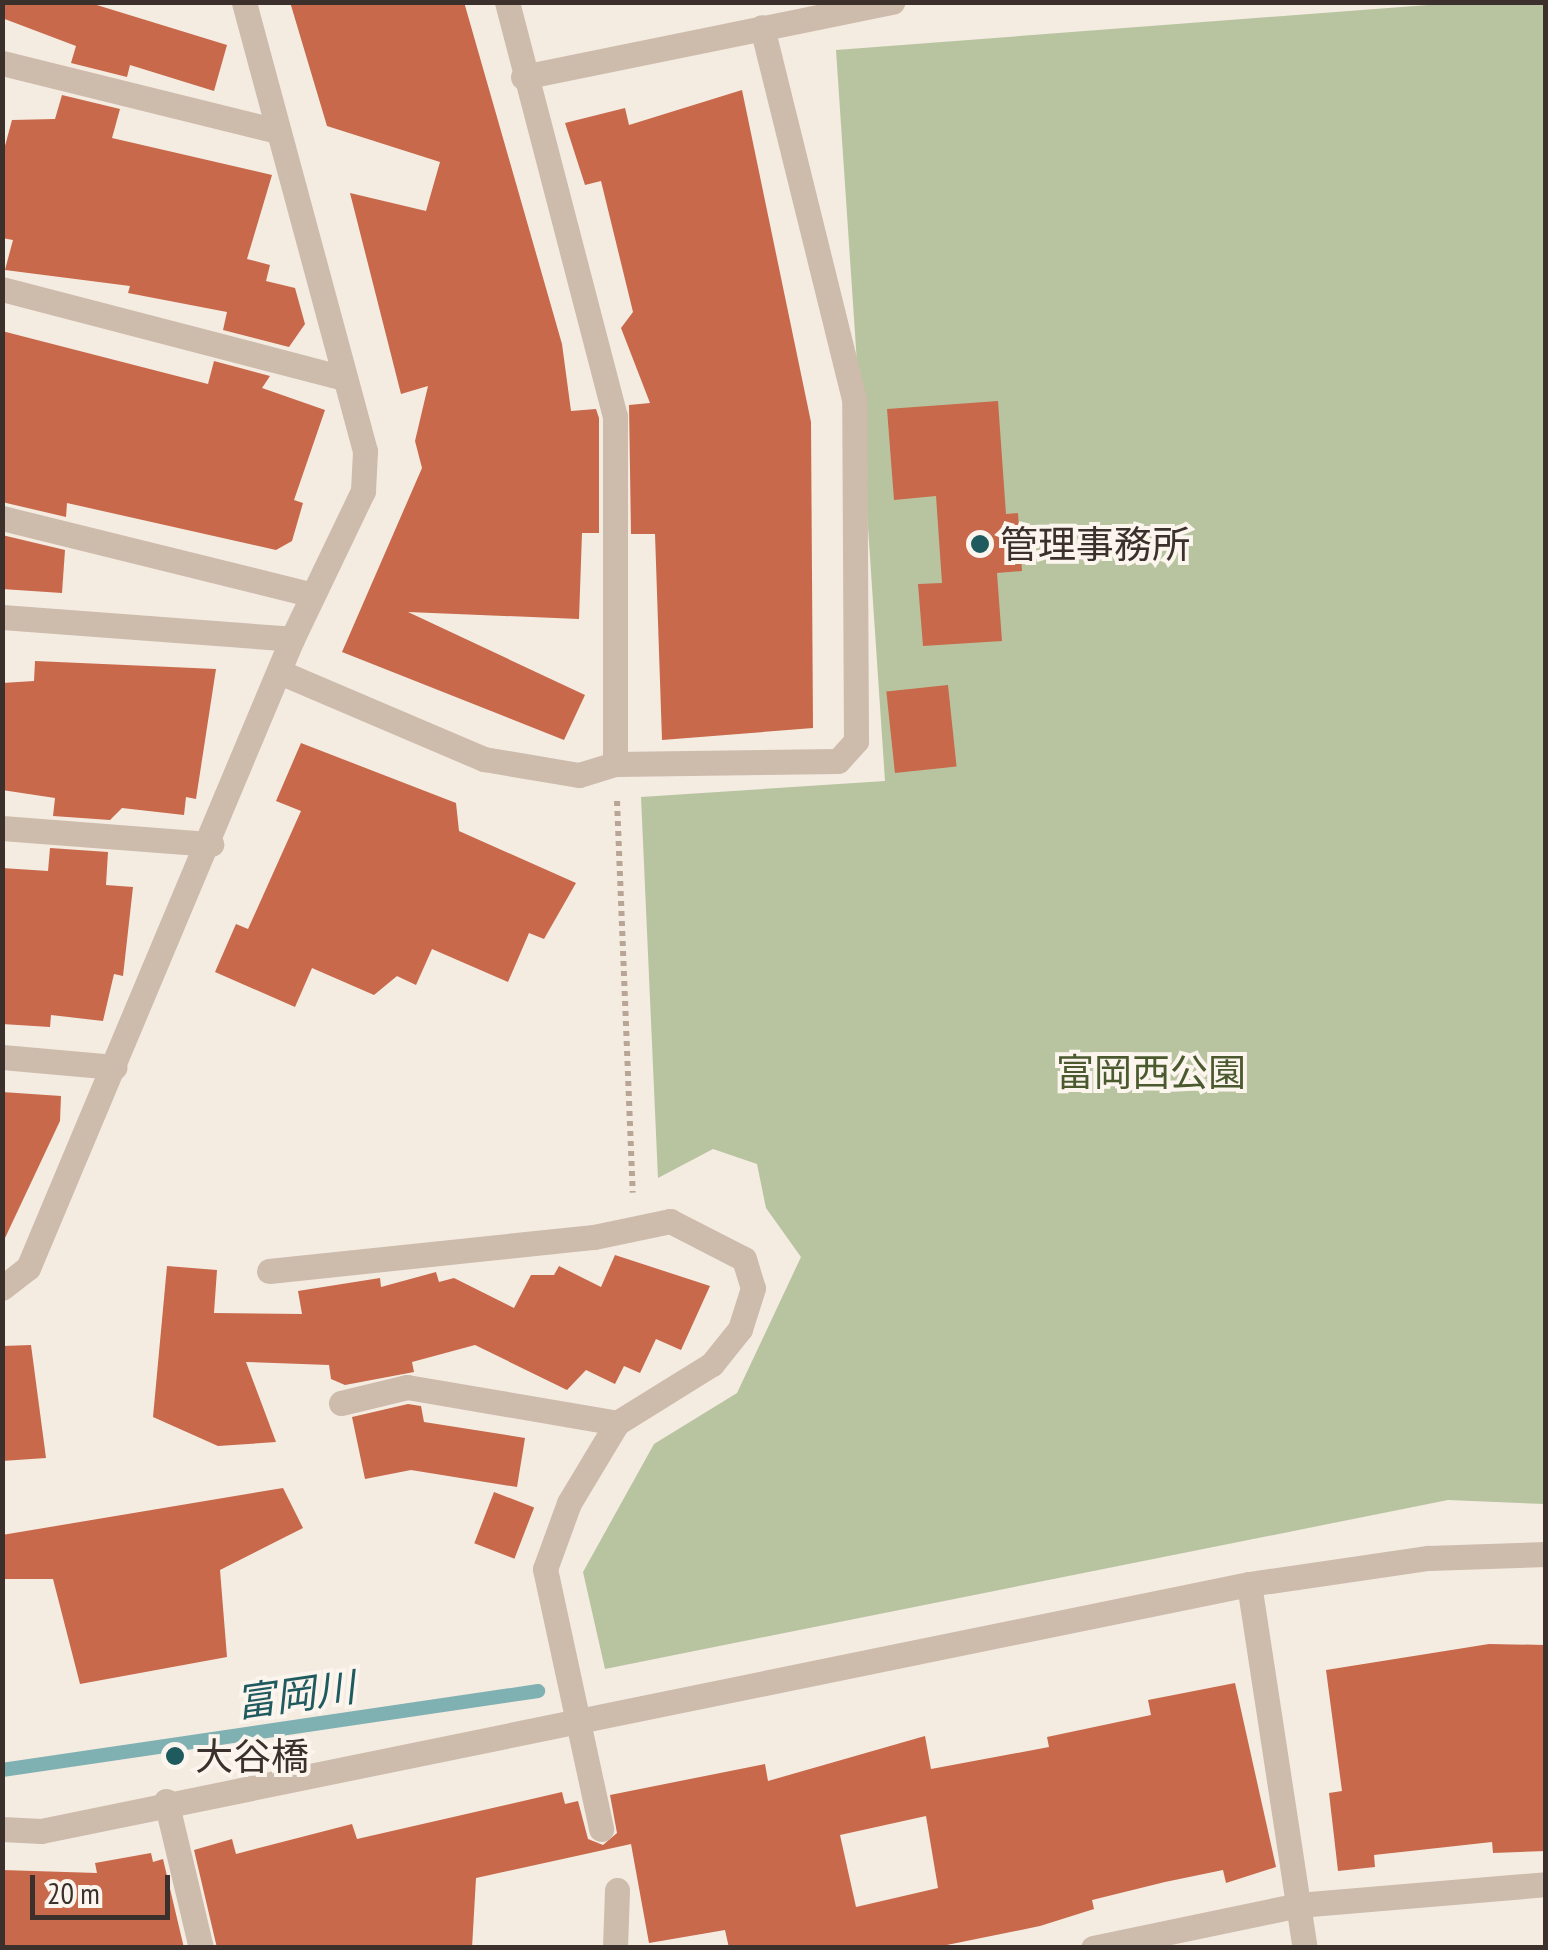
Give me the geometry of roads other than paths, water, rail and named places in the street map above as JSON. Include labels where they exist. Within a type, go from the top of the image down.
[{"type":"street","points":[[5,1285],[28,1268],[282,673],[292,638],[363,490],[366,451],[343,378],[244,2]]},
{"type":"street","points":[[507,2],[523,77],[616,416],[616,764]]},
{"type":"street","points":[[523,77],[892,2]]},
{"type":"street","points":[[282,673],[484,759],[579,775],[616,764],[838,761],[856,740],[854,399],[762,27]]},
{"type":"street","points":[[2,63],[277,132]]},
{"type":"street","points":[[2,289],[343,378]]},
{"type":"street","points":[[2,518],[312,595]]},
{"type":"street","points":[[2,616],[292,638]]},
{"type":"street","points":[[2,828],[210,844]]},
{"type":"street","points":[[2,1057],[115,1066]]},
{"type":"street","points":[[269,1271],[634,1229],[670,1220],[744,1260],[754,1288],[740,1329],[712,1364],[616,1423],[568,1503],[545,1569],[601,1830]]},
{"type":"street","points":[[340,1404],[407,1386],[616,1423]]},
{"type":"street","points":[[2,1828],[41,1831],[166,1801],[579,1722],[1250,1584],[1428,1558],[1546,1554]]},
{"type":"street","points":[[1250,1584],[1305,1948]]},
{"type":"street","points":[[166,1801],[201,1948]]},
{"type":"street","points":[[1093,1948],[1298,1905],[1546,1884]]},
{"type":"street","points":[[615,1948],[617,1890]]},
{"type":"waterway","name":"富岡川","points":[[2,1770],[538,1691]]},
{"type":"place","name":"管理事務所","points":[[980,544]]},
{"type":"place","name":"大谷橋","points":[[175,1756]]},
{"type":"park label","name":"富岡西公園","points":[[1151,1072]]}]
